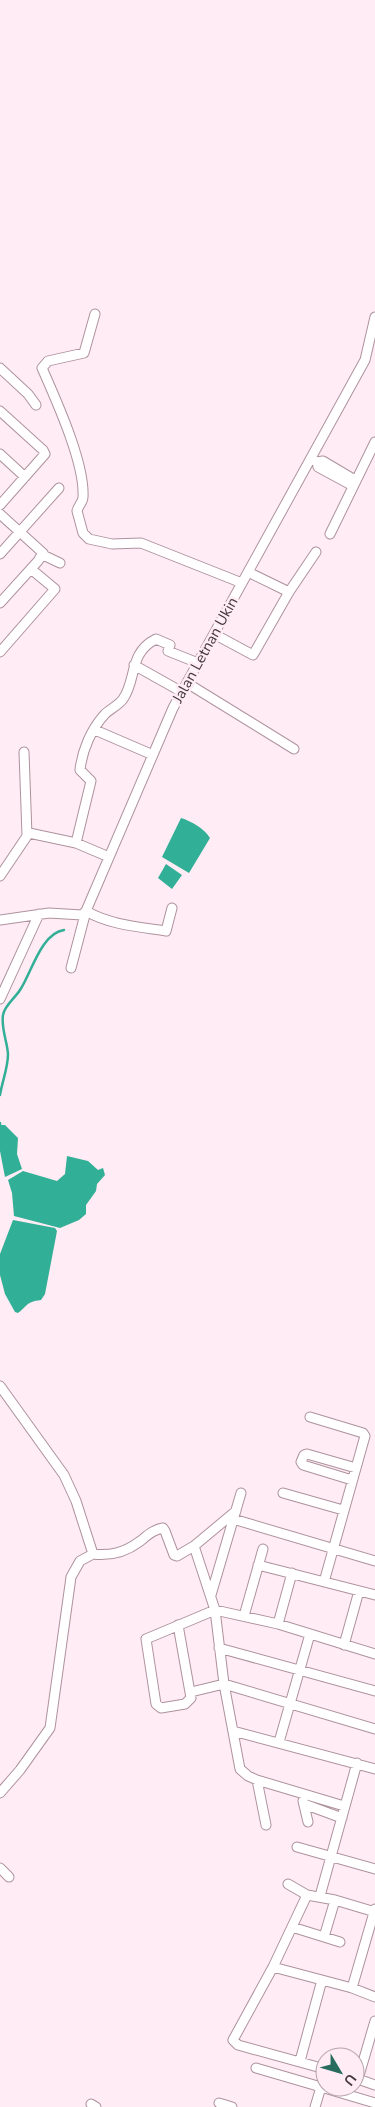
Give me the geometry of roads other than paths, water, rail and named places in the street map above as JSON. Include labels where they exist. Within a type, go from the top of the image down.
[{"type":"street","points":[[95,314],[84,353],[48,361],[42,368],[61,411],[81,480],[82,500],[77,509],[83,533],[89,540],[100,542],[141,543],[242,583]]},
{"type":"street","name":"Jalan Letnan Ukin","points":[[71,968],[86,912],[153,755],[184,688],[248,572],[314,461],[365,360],[375,317]]},
{"type":"street","points":[[0,368],[28,394],[36,405]]},
{"type":"street","points":[[0,410],[43,450],[43,457],[1,501]]},
{"type":"street","points":[[330,534],[375,442]]},
{"type":"street","points":[[0,454],[25,477]]},
{"type":"street","points":[[314,461],[322,461],[354,483]]},
{"type":"street","points":[[0,554],[59,488]]},
{"type":"street","points":[[0,514],[43,555],[60,563]]},
{"type":"street","points":[[214,634],[253,655],[289,592],[316,552]]},
{"type":"street","points":[[0,603],[43,553]]},
{"type":"street","points":[[0,652],[55,589],[31,569]]},
{"type":"street","points":[[248,572],[289,592]]},
{"type":"street","points":[[76,844],[91,781],[81,773],[81,759],[97,723],[122,700],[138,656],[151,641],[156,639],[170,645],[168,651],[198,663]]},
{"type":"street","points":[[134,665],[184,688],[294,749]]},
{"type":"street","points":[[95,730],[153,755]]},
{"type":"street","points":[[0,876],[27,835],[24,752]]},
{"type":"street","points":[[27,835],[29,833],[76,844],[109,857]]},
{"type":"street","points":[[2,917],[39,914],[82,915],[86,912],[111,921],[166,931],[172,908]]},
{"type":"street","points":[[0,998],[39,914]]},
{"type":"street","points":[[0,1386],[64,1475],[76,1501],[93,1554]]},
{"type":"street","points":[[310,1417],[364,1434],[365,1438],[324,1582]]},
{"type":"street","points":[[352,1480],[303,1465],[304,1455],[356,1468]]},
{"type":"street","points":[[211,1595],[241,1494]]},
{"type":"street","points":[[282,1494],[343,1510]]},
{"type":"street","points":[[0,1793],[20,1770],[50,1728],[71,1577],[80,1561],[93,1554],[102,1555],[127,1550],[152,1531],[163,1528],[175,1556],[194,1546],[234,1515]]},
{"type":"street","points":[[234,1515],[333,1550],[375,1561]]},
{"type":"street","points":[[194,1546],[215,1610],[224,1684],[240,1769],[248,1776],[257,1780],[344,1806]]},
{"type":"street","points":[[244,1616],[263,1549]]},
{"type":"street","points":[[258,1565],[375,1596]]},
{"type":"street","points":[[278,1624],[292,1573]]},
{"type":"street","points":[[344,1645],[359,1591]]},
{"type":"street","points":[[178,1626],[191,1692],[190,1700],[185,1704],[161,1708],[156,1704],[146,1639],[215,1610],[278,1624],[375,1654]]},
{"type":"street","points":[[279,1742],[310,1634]]},
{"type":"street","points":[[219,1648],[375,1691]]},
{"type":"street","points":[[191,1692],[224,1684],[375,1729]]},
{"type":"street","points":[[233,1731],[375,1769]]},
{"type":"street","points":[[320,1896],[356,1763]]},
{"type":"street","points":[[257,1780],[266,1825]]},
{"type":"street","points":[[302,1793],[308,1822]]},
{"type":"street","points":[[304,1804],[342,1818]]},
{"type":"street","points":[[297,1847],[374,1866]]},
{"type":"street","points":[[0,1868],[9,1877]]},
{"type":"street","points":[[288,1884],[307,1895],[320,1896],[375,1911],[352,1988]]},
{"type":"street","points":[[307,1895],[234,2041],[238,2045],[315,2066]]},
{"type":"street","points":[[324,1937],[335,1900]]},
{"type":"street","points":[[292,1927],[340,1942]]},
{"type":"street","points":[[273,1966],[352,1988],[375,1997]]},
{"type":"street","points":[[300,2062],[322,1980]]},
{"type":"street","points":[[365,2051],[375,2021]]},
{"type":"street","points":[[256,2068],[315,2084]]},
{"type":"street","points":[[356,2097],[375,2103]]},
{"type":"street","points":[[219,2103],[232,2107]]},
{"type":"waterway","points":[[0,1095],[8,1054],[3,1025],[4,1012],[20,990],[43,946],[49,938],[64,930]]}]
